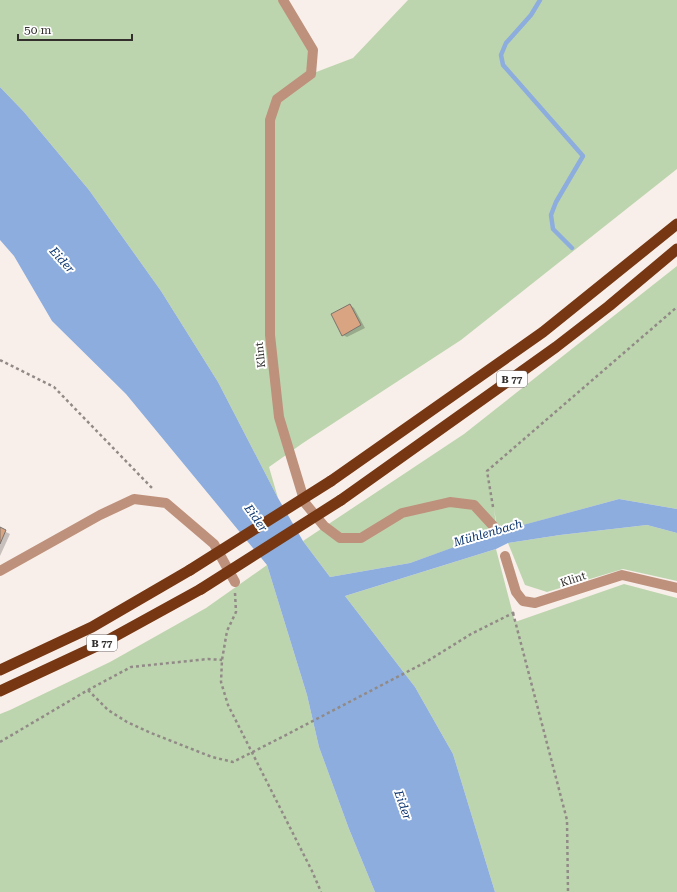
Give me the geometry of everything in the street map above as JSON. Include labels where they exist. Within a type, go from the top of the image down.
[{"type":"highway","name":"B 77","points":[[0,670],[92,627],[190,570],[331,481],[543,332],[677,224]]},
{"type":"highway","name":"B 77","points":[[0,691],[100,644],[201,589],[341,500],[556,347],[609,306],[677,249]]},
{"type":"street","name":"Klint","points":[[283,0],[313,50],[311,74],[276,99],[270,120],[270,335],[279,417],[305,503],[324,526],[340,538],[361,538],[402,513],[450,502],[474,505],[497,530]]},
{"type":"street","points":[[0,570],[100,515],[134,499],[166,503],[214,544],[235,582]]},
{"type":"street","name":"Klint","points":[[505,556],[516,592],[523,601],[535,603],[622,575],[677,588]]},
{"type":"path","points":[[493,508],[487,471],[677,307]]},
{"type":"path","points":[[0,360],[54,387],[166,503]]},
{"type":"path","points":[[235,582],[236,612],[228,631],[222,660],[221,682],[228,705],[312,871],[321,892]]},
{"type":"path","points":[[88,690],[108,710],[127,722],[212,757],[233,762],[426,662],[471,634],[513,613],[567,820],[568,892]]},
{"type":"path","points":[[0,742],[88,690],[131,667],[208,658],[222,660]]},
{"type":"green space","points":[[0,0],[283,0],[313,50],[311,74],[353,58],[408,0],[677,0],[677,169],[461,340],[303,443],[269,467],[278,498],[218,382],[161,291],[89,190],[24,112],[0,87]]},
{"type":"green space","points":[[677,266],[677,509],[619,499],[498,532],[494,509],[497,532],[410,563],[330,577],[303,541],[464,434]]},
{"type":"green space","points":[[647,525],[677,533],[677,581],[623,569],[547,592],[525,585],[508,543],[560,535]]},
{"type":"green space","points":[[496,549],[515,622],[624,584],[677,598],[677,892],[495,892],[453,754],[415,687],[345,596]]},
{"type":"green space","points":[[267,565],[307,695],[319,747],[349,829],[375,892],[0,892],[0,714],[110,662],[206,608]]},
{"type":"water","name":"Eider","points":[[0,87],[24,112],[89,190],[161,291],[218,382],[278,498],[303,541],[330,577],[410,563],[490,534],[619,499],[677,509],[677,533],[647,525],[560,535],[508,543],[496,549],[345,596],[415,687],[453,754],[495,892],[375,892],[349,829],[319,747],[307,695],[267,565],[126,394],[52,321],[14,256],[0,240]]},
{"type":"building","points":[[350,304],[361,325],[342,336],[331,314]]},
{"type":"building","points":[[0,527],[6,530],[0,544]]},
{"type":"waterway","points":[[540,0],[531,15],[506,43],[501,55],[503,65],[583,156],[556,202],[551,215],[553,229],[572,248]]},
{"type":"water label","name":"Mühlenbach","points":[[488,533]]}]
